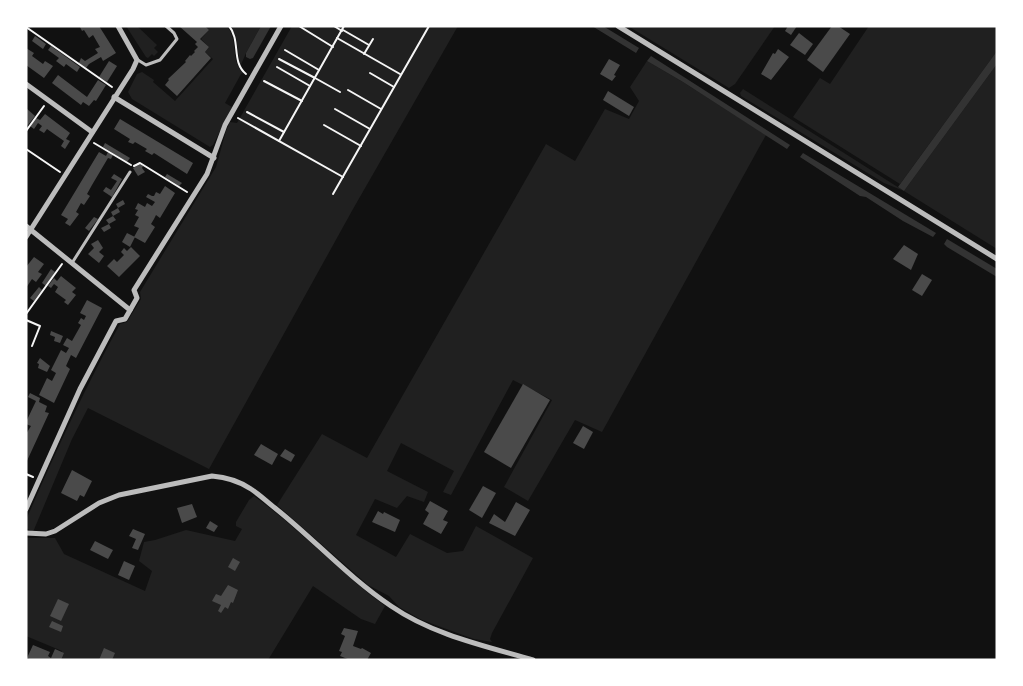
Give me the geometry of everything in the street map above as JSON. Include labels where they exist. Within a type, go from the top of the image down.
[{"type":"street","points":[[26,237],[29,228],[65,175],[137,60],[118,26]]},
{"type":"street","points":[[26,509],[80,389],[116,322],[125,319],[130,310],[136,298],[134,290],[207,174],[226,125],[281,26]]},
{"type":"street","points":[[618,26],[997,259]]},
{"type":"street","points":[[26,84],[92,132]]},
{"type":"street","points":[[114,97],[214,158]]},
{"type":"street","points":[[29,228],[130,310]]},
{"type":"street","points":[[26,533],[46,534],[55,531],[99,503],[119,495],[212,476],[221,476],[251,489],[299,527],[368,589],[414,621],[478,644],[533,660]]},
{"type":"lane","points":[[137,60],[146,66],[160,60],[177,40],[174,33],[166,26]]},
{"type":"lane","points":[[72,263],[130,172]]},
{"type":"path","points":[[229,26],[234,35],[238,65],[252,77]]},
{"type":"path","points":[[299,26],[333,47]]},
{"type":"path","points":[[334,26],[369,45]]},
{"type":"path","points":[[279,141],[344,26]]},
{"type":"path","points":[[333,194],[429,26]]},
{"type":"path","points":[[26,27],[98,78],[119,90]]},
{"type":"path","points":[[337,38],[401,74]]},
{"type":"path","points":[[364,54],[373,38]]},
{"type":"path","points":[[285,50],[319,70]]},
{"type":"path","points":[[279,58],[340,92]]},
{"type":"path","points":[[277,67],[310,86]]},
{"type":"path","points":[[370,73],[394,87]]},
{"type":"path","points":[[264,81],[302,101]]},
{"type":"path","points":[[348,90],[381,109]]},
{"type":"path","points":[[26,131],[49,100]]},
{"type":"path","points":[[335,109],[370,129]]},
{"type":"path","points":[[247,112],[284,132]]},
{"type":"path","points":[[232,114],[343,177]]},
{"type":"path","points":[[324,125],[361,146]]},
{"type":"path","points":[[88,139],[133,166],[140,163],[194,196]]},
{"type":"path","points":[[26,150],[65,175]]},
{"type":"path","points":[[26,314],[66,258]]},
{"type":"path","points":[[26,320],[40,326],[32,346]]},
{"type":"shaded area","points":[[126,26],[137,26],[157,45],[154,48],[158,52],[154,56],[152,54],[148,58],[146,57]]},
{"type":"shaded area","points":[[205,26],[227,26],[233,38],[239,68],[243,73],[225,103],[232,107],[213,145],[210,147],[132,99],[128,92],[137,74],[142,72],[154,80],[153,82],[175,101],[213,59],[205,52],[209,47],[201,39],[209,30]]},
{"type":"shaded area","points":[[231,26],[261,26],[240,67],[236,37]]},
{"type":"shaded area","points":[[261,26],[271,26],[253,58],[250,59],[246,57],[246,53]]},
{"type":"shaded area","points":[[292,26],[458,26],[353,209],[209,469],[88,408],[72,439],[33,532],[26,528],[26,520],[59,445],[95,372],[120,324],[127,322],[141,299],[140,292],[216,167],[230,122],[237,123]]},
{"type":"shaded area","points":[[592,26],[603,26],[639,48],[636,53]]},
{"type":"shaded area","points":[[628,26],[775,26],[735,84],[729,88]]},
{"type":"shaded area","points":[[869,26],[997,26],[997,51],[900,184],[793,117],[820,78],[830,84]]},
{"type":"shaded area","points":[[997,51],[997,64],[904,191],[898,187]]},
{"type":"shaded area","points":[[651,56],[790,145],[787,149],[647,61]]},
{"type":"shaded area","points":[[647,61],[766,135],[602,432],[575,420],[528,501],[504,487],[552,400],[513,380],[451,495],[443,492],[454,471],[401,443],[387,471],[428,492],[424,502],[407,496],[397,508],[375,499],[356,535],[396,557],[410,534],[447,553],[463,551],[476,526],[533,558],[492,633],[490,639],[492,642],[474,639],[420,619],[399,607],[389,596],[368,585],[277,505],[322,434],[367,458],[546,144],[575,161],[605,109],[629,119],[639,101],[630,87]]},
{"type":"shaded area","points":[[997,64],[997,249],[904,191]]},
{"type":"shaded area","points":[[743,89],[904,191],[884,183],[741,96],[740,93]]},
{"type":"shaded area","points":[[803,153],[936,233],[933,237],[903,221],[866,197],[860,196],[800,157]]},
{"type":"shaded area","points":[[947,239],[997,269],[997,277],[947,247],[944,244]]},
{"type":"shaded area","points":[[254,496],[385,606],[375,624],[361,619],[313,586],[268,660],[58,660],[62,651],[26,636],[26,538],[55,538],[64,554],[145,591],[152,571],[139,561],[144,542],[186,530],[235,541],[242,529],[236,526],[236,522],[249,500]]},
{"type":"building","points":[[81,26],[99,26],[116,53],[103,61],[101,57],[86,68],[79,63],[81,58],[85,61],[98,53],[95,49],[100,47],[93,35],[89,38],[84,30],[82,31]]},
{"type":"building","points":[[179,26],[205,26],[209,30],[200,39],[209,47],[205,52],[211,58],[177,96],[165,85],[168,79],[186,62],[198,47],[195,44],[197,42]]},
{"type":"building","points":[[788,26],[797,26],[791,35],[785,31]]},
{"type":"building","points":[[832,26],[838,26],[850,34],[823,72],[807,60]]},
{"type":"building","points":[[799,33],[813,44],[805,55],[790,45]]},
{"type":"building","points":[[35,36],[46,44],[43,49],[32,41]]},
{"type":"building","points":[[51,46],[80,67],[77,72],[66,64],[64,67],[56,61],[59,58],[48,50]]},
{"type":"building","points":[[26,48],[34,53],[32,56],[43,64],[45,61],[53,66],[44,78],[26,65]]},
{"type":"building","points":[[778,49],[789,57],[771,80],[761,74],[773,53],[775,54]]},
{"type":"building","points":[[609,59],[620,65],[612,81],[600,74]]},
{"type":"building","points":[[109,61],[117,66],[107,82],[99,77]]},
{"type":"building","points":[[58,75],[87,97],[98,80],[106,85],[96,101],[94,100],[89,106],[83,102],[81,105],[52,83]]},
{"type":"building","points":[[608,91],[634,107],[629,116],[603,100]]},
{"type":"building","points":[[26,108],[35,116],[28,125],[26,124]]},
{"type":"building","points":[[45,114],[70,133],[66,139],[70,141],[65,149],[61,146],[64,141],[47,129],[44,133],[39,130],[42,126],[38,123],[34,129],[30,126],[36,118],[40,120]]},
{"type":"building","points":[[120,119],[193,163],[187,174],[154,153],[152,155],[145,151],[147,149],[135,142],[133,144],[128,142],[130,139],[114,129]]},
{"type":"building","points":[[105,143],[130,158],[127,162],[103,147]]},
{"type":"building","points":[[99,152],[106,156],[108,152],[113,155],[111,159],[108,158],[87,194],[90,196],[84,205],[81,203],[76,212],[79,214],[70,226],[65,223],[68,219],[61,215]]},
{"type":"building","points":[[140,164],[145,172],[138,176],[133,168]]},
{"type":"building","points":[[114,174],[122,179],[112,197],[103,191],[106,187],[111,190],[117,181],[111,178]]},
{"type":"building","points":[[167,174],[182,183],[179,186],[165,177]]},
{"type":"building","points":[[165,186],[175,193],[160,218],[156,215],[151,224],[155,227],[145,243],[134,237],[139,228],[134,226],[139,217],[135,215],[138,210],[135,209],[138,203],[145,207],[147,203],[152,206],[155,202],[146,197],[148,194],[154,196],[156,192],[160,194]]},
{"type":"building","points":[[123,200],[125,204],[118,208],[116,204]]},
{"type":"building","points":[[118,208],[120,212],[113,216],[111,212]]},
{"type":"building","points":[[113,216],[116,220],[109,224],[106,220]]},
{"type":"building","points":[[94,217],[98,219],[89,231],[85,228]]},
{"type":"building","points":[[109,224],[111,228],[104,232],[101,228]]},
{"type":"building","points":[[127,233],[135,237],[130,247],[122,242]]},
{"type":"building","points":[[98,240],[103,248],[99,252],[104,256],[99,263],[88,254],[94,248],[91,244]]},
{"type":"building","points":[[904,245],[918,254],[911,270],[893,259]]},
{"type":"building","points":[[131,247],[140,256],[119,277],[107,266],[114,259],[117,262],[124,255],[121,252],[124,248],[127,251]]},
{"type":"building","points":[[34,257],[44,264],[38,272],[42,274],[36,282],[32,279],[26,288],[26,267]]},
{"type":"building","points":[[51,269],[55,272],[46,286],[42,283]]},
{"type":"building","points":[[922,274],[932,280],[922,296],[912,290]]},
{"type":"building","points":[[61,276],[76,288],[72,292],[76,295],[68,305],[64,302],[66,300],[55,292],[58,287],[54,284],[51,288],[48,286],[54,278],[57,281]]},
{"type":"building","points":[[39,287],[42,290],[34,301],[30,298]]},
{"type":"building","points":[[87,300],[102,308],[76,358],[71,355],[66,366],[70,369],[54,403],[39,395],[47,378],[52,381],[56,373],[51,370],[61,350],[66,353],[69,348],[63,345],[67,338],[72,341],[81,325],[78,323],[81,318],[84,320],[86,316],[80,313]]},
{"type":"building","points":[[51,331],[63,336],[60,343],[54,341],[55,337],[50,335]]},
{"type":"building","points":[[40,358],[50,366],[47,372],[38,368],[39,364],[37,363]]},
{"type":"building","points":[[523,384],[550,400],[511,468],[484,452]]},
{"type":"building","points":[[30,393],[40,398],[39,402],[47,406],[45,412],[49,413],[26,463],[26,434],[31,426],[26,424],[26,422],[36,401],[28,397]]},
{"type":"building","points":[[583,426],[593,432],[584,449],[573,443]]},
{"type":"building","points":[[261,444],[278,454],[272,465],[254,455]]},
{"type":"building","points":[[285,449],[295,455],[291,462],[280,456]]},
{"type":"building","points":[[72,470],[92,481],[84,497],[80,495],[77,501],[61,493]]},
{"type":"building","points":[[483,486],[496,493],[482,518],[469,510]]},
{"type":"building","points":[[430,501],[448,511],[443,520],[448,522],[441,534],[423,524],[429,513],[425,510]]},
{"type":"building","points":[[516,502],[530,510],[515,536],[489,523],[494,514],[505,522]]},
{"type":"building","points":[[192,504],[197,517],[182,523],[177,508]]},
{"type":"building","points":[[378,511],[400,520],[395,532],[372,522]]},
{"type":"building","points":[[210,521],[218,526],[214,532],[206,528]]},
{"type":"building","points":[[133,529],[145,534],[138,550],[132,548],[136,539],[129,536]]},
{"type":"building","points":[[95,541],[113,550],[108,559],[90,550]]},
{"type":"building","points":[[233,558],[240,562],[235,571],[228,567]]},
{"type":"building","points":[[124,561],[135,566],[129,580],[118,575]]},
{"type":"building","points":[[228,585],[238,590],[233,603],[231,602],[228,609],[225,607],[221,613],[218,611],[221,605],[212,601],[216,594],[221,596]]},
{"type":"building","points":[[58,599],[69,604],[61,621],[50,616]]},
{"type":"building","points":[[52,621],[63,626],[61,632],[49,627]]},
{"type":"building","points":[[344,628],[358,631],[353,646],[371,653],[367,660],[350,660],[340,656],[342,652],[339,651],[345,636],[341,634]]},
{"type":"building","points":[[33,645],[50,652],[48,656],[51,658],[55,649],[64,653],[61,660],[31,660],[27,658]]},
{"type":"building","points":[[104,648],[115,653],[112,660],[99,660]]}]
